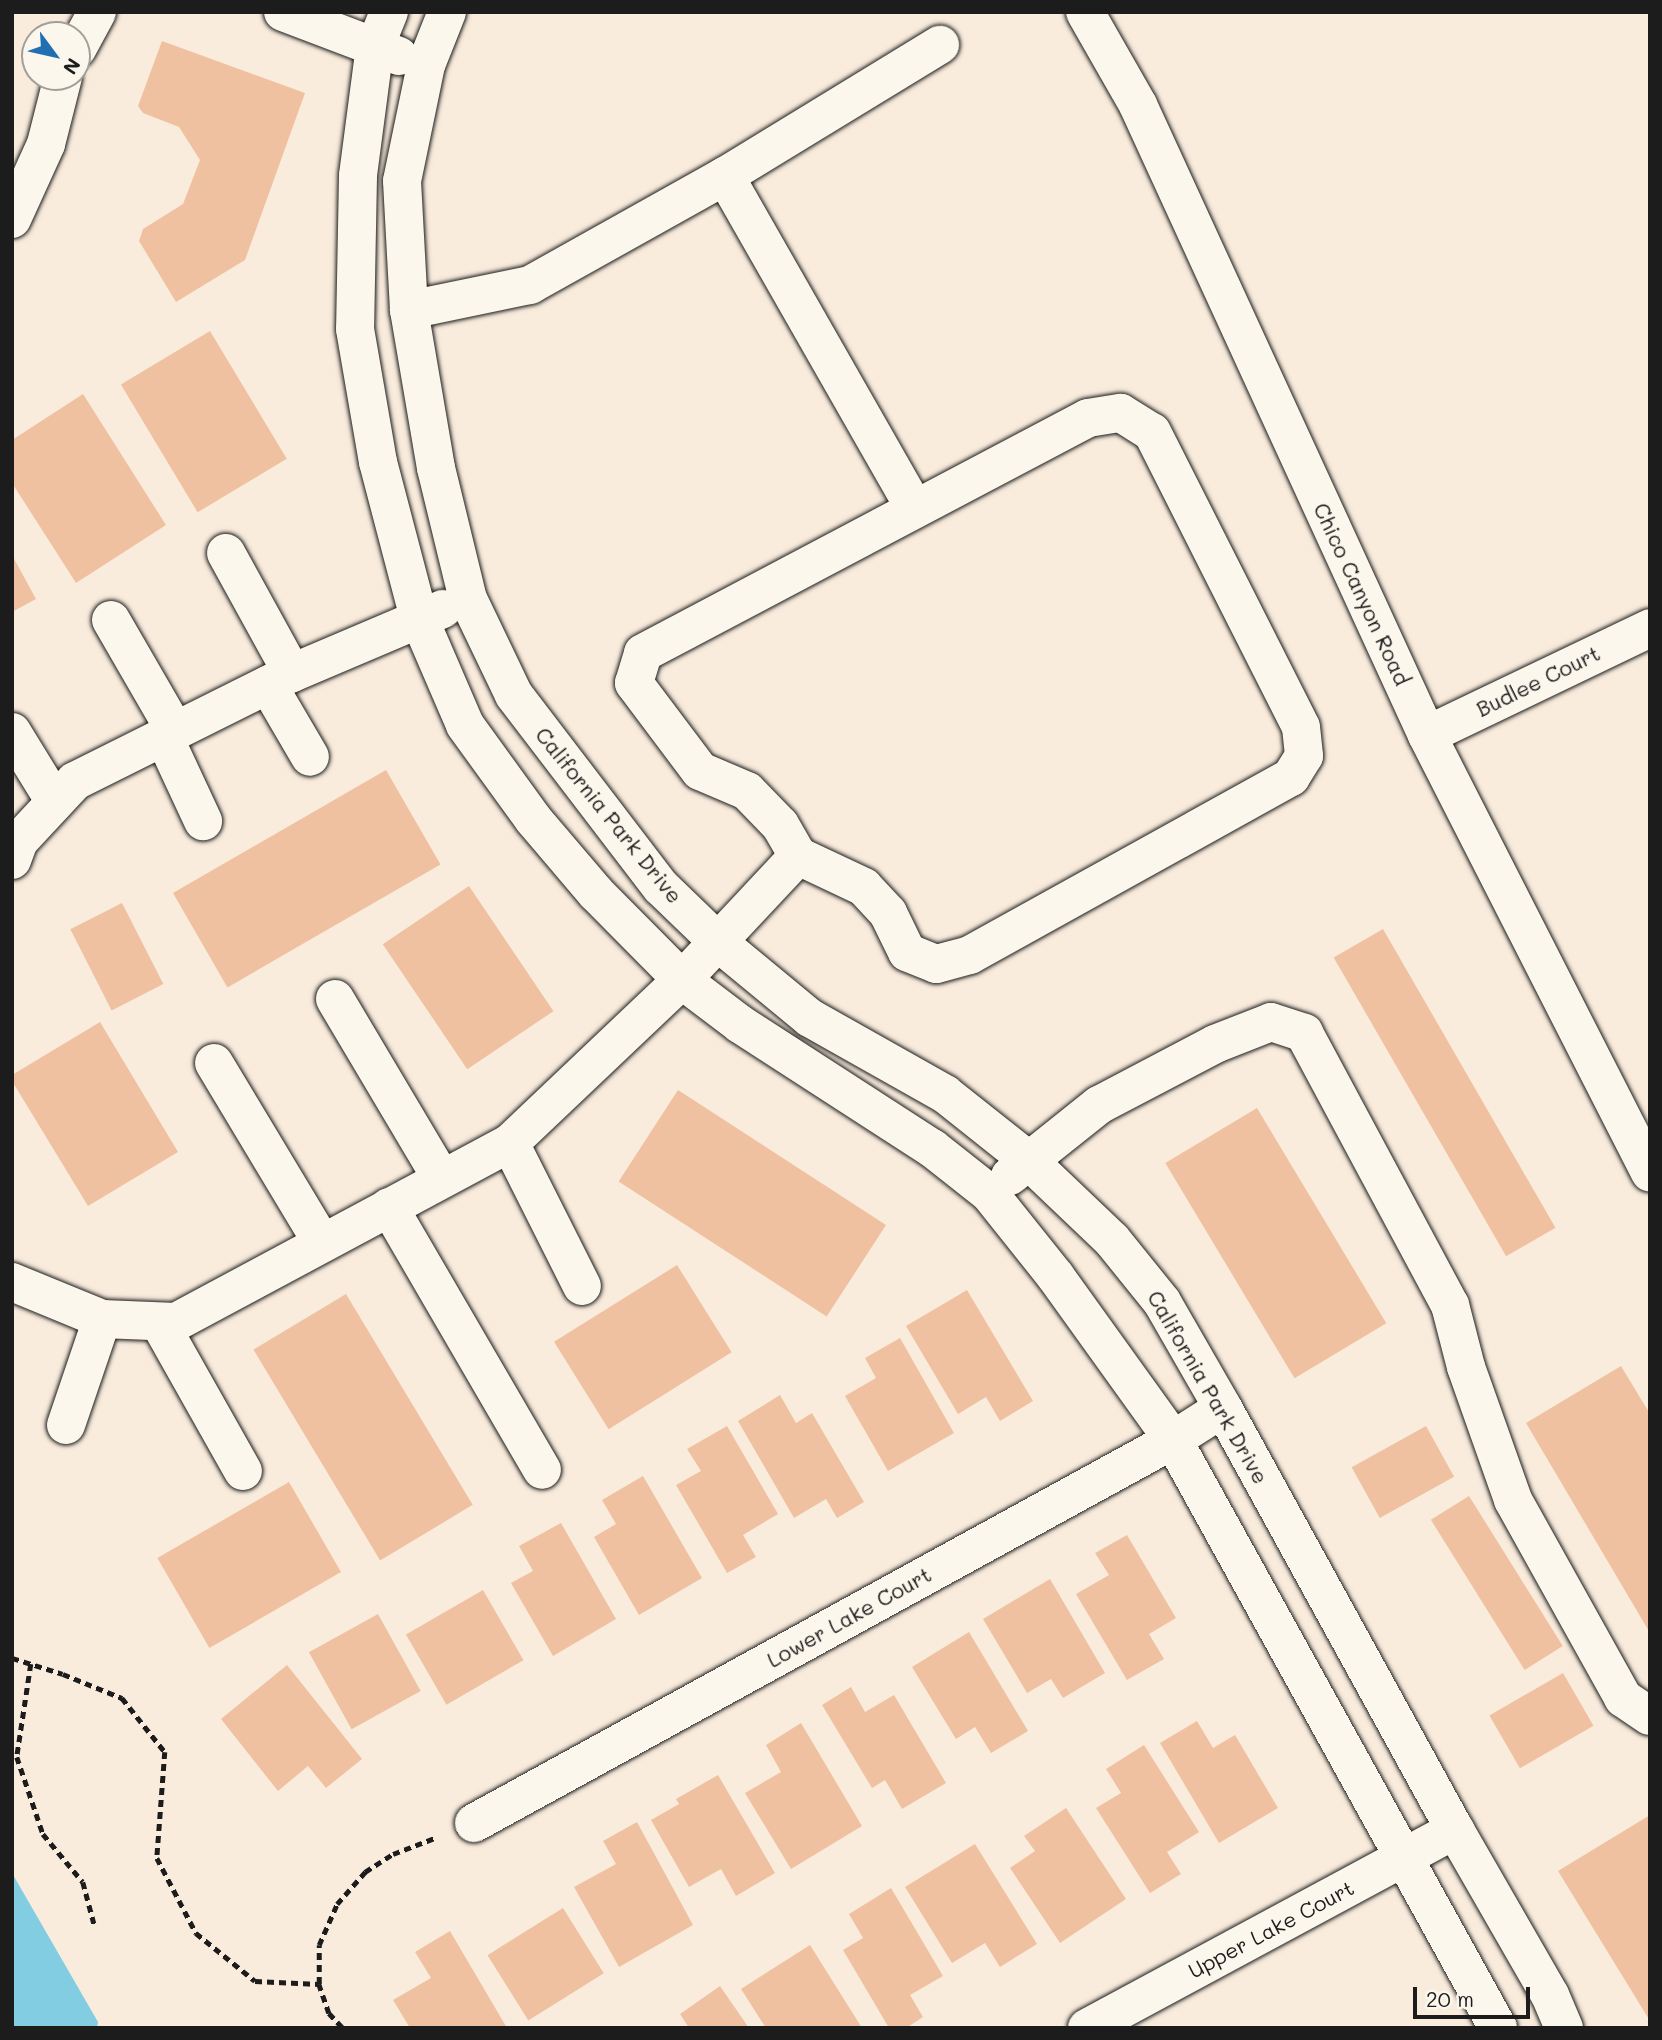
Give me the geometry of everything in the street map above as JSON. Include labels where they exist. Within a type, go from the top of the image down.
[{"type":"street","points":[[283,12],[382,29],[426,65]]},
{"type":"street","name":"California Park Drive","points":[[447,12],[426,65],[402,180],[409,310],[436,468],[467,599],[514,695],[661,887],[719,943],[810,1017],[945,1094],[1028,1160],[1112,1240],[1153,1292],[1223,1408],[1455,1830],[1550,1995],[1564,2028]]},
{"type":"street","name":"Chico Canyon Road","points":[[1085,12],[1138,105],[1427,735],[1650,1172]]},
{"type":"street","points":[[382,29],[359,176],[355,330],[379,462],[419,618],[465,725],[533,819],[596,893],[682,980],[740,1024],[932,1148],[989,1193],[1118,1359],[1173,1440],[1498,2028]]},
{"type":"street","points":[[409,310],[530,285],[725,176],[940,45]]},
{"type":"street","points":[[14,209],[46,144],[59,91]]},
{"type":"street","points":[[725,176],[915,509]]},
{"type":"street","points":[[1121,413],[1152,432],[1301,727],[1304,755],[1291,777],[970,955],[936,964],[907,952],[888,913],[864,887],[798,856],[780,825],[747,791],[700,771],[634,683],[643,653],[1088,418],[1121,413]]},
{"type":"street","points":[[226,553],[310,757]]},
{"type":"street","points":[[12,860],[19,841],[75,781],[280,679],[467,599]]},
{"type":"street","points":[[111,620],[170,734],[203,821]]},
{"type":"street","name":"Budlee Court","points":[[1427,735],[1650,628]]},
{"type":"street","points":[[12,732],[55,802]]},
{"type":"street","points":[[12,1282],[102,1320],[176,1322],[510,1143],[682,980],[798,856]]},
{"type":"street","points":[[335,999],[442,1179]]},
{"type":"street","points":[[989,1193],[1100,1105],[1215,1044],[1270,1022],[1304,1033],[1450,1305],[1466,1367],[1513,1500],[1637,1707]]},
{"type":"street","points":[[214,1063],[322,1243]]},
{"type":"street","points":[[510,1143],[582,1286]]},
{"type":"street","points":[[389,1208],[542,1470]]},
{"type":"street","points":[[66,1425],[102,1320]]},
{"type":"street","points":[[159,1322],[243,1471]]},
{"type":"street","name":"Lower Lake Court","points":[[474,1823],[1173,1440],[1223,1408]]},
{"type":"street","name":"Upper Lake Court","points":[[1087,2028],[1455,1830]]},
{"type":"path","points":[[12,1658],[122,1698],[165,1752],[156,1858],[197,1934],[255,1981],[319,1984]]},
{"type":"path","points":[[31,1664],[17,1757],[43,1834],[83,1882],[95,1927]]},
{"type":"path","points":[[343,2028],[330,2013],[319,1984],[319,1945],[337,1904],[365,1872],[393,1854],[474,1823]]},
{"type":"water","points":[[12,1873],[98,2022],[97,2028],[12,2028]]},
{"type":"building","points":[[162,41],[305,93],[245,260],[176,302],[139,241],[143,229],[183,204],[200,160],[179,127],[143,113],[138,106]]},
{"type":"building","points":[[210,331],[287,459],[198,512],[121,385]]},
{"type":"building","points":[[83,394],[166,525],[76,583],[12,483],[12,440]]},
{"type":"building","points":[[12,555],[36,599],[12,612]]},
{"type":"building","points":[[386,770],[441,864],[227,987],[173,893]]},
{"type":"building","points":[[469,886],[553,1011],[467,1069],[383,944]]},
{"type":"building","points":[[122,903],[163,984],[112,1010],[70,929]]},
{"type":"building","points":[[1383,929],[1556,1228],[1506,1256],[1334,958]]},
{"type":"building","points":[[100,1022],[178,1152],[88,1206],[12,1081],[12,1075]]},
{"type":"building","points":[[678,1090],[886,1225],[827,1316],[619,1181]]},
{"type":"building","points":[[1257,1108],[1386,1323],[1295,1378],[1165,1163]]},
{"type":"building","points":[[677,1265],[732,1352],[609,1429],[554,1342]]},
{"type":"building","points":[[967,1290],[1033,1401],[1000,1421],[986,1397],[958,1414],[906,1326]]},
{"type":"building","points":[[346,1294],[473,1505],[380,1560],[253,1350]]},
{"type":"building","points":[[900,1338],[954,1433],[888,1471],[845,1396],[876,1378],[865,1358]]},
{"type":"building","points":[[1621,1366],[1650,1414],[1650,1633],[1526,1423]]},
{"type":"building","points":[[780,1395],[796,1423],[812,1413],[864,1502],[837,1518],[826,1499],[794,1518],[738,1421]]},
{"type":"building","points":[[727,1426],[778,1514],[743,1535],[756,1557],[727,1573],[676,1485],[701,1471],[687,1449]]},
{"type":"building","points":[[1426,1426],[1454,1477],[1380,1518],[1352,1467]]},
{"type":"building","points":[[643,1476],[702,1578],[639,1615],[594,1537],[616,1524],[602,1500]]},
{"type":"building","points":[[289,1482],[341,1572],[209,1648],[157,1558]]},
{"type":"building","points":[[1469,1496],[1563,1646],[1525,1670],[1431,1520]]},
{"type":"building","points":[[561,1523],[616,1619],[553,1656],[511,1583],[533,1571],[519,1546]]},
{"type":"building","points":[[1127,1535],[1176,1618],[1149,1634],[1164,1659],[1127,1680],[1076,1594],[1109,1575],[1095,1553]]},
{"type":"building","points":[[1050,1579],[1105,1673],[1063,1698],[1051,1679],[1027,1693],[983,1619]]},
{"type":"building","points":[[483,1590],[524,1660],[446,1705],[406,1635]]},
{"type":"building","points":[[378,1614],[421,1691],[352,1729],[309,1652]]},
{"type":"building","points":[[969,1632],[1028,1731],[991,1753],[975,1727],[956,1739],[912,1667]]},
{"type":"building","points":[[287,1665],[362,1759],[326,1788],[308,1766],[278,1791],[221,1719]]},
{"type":"building","points":[[1563,1673],[1594,1726],[1520,1768],[1489,1716]]},
{"type":"building","points":[[851,1687],[865,1712],[894,1695],[946,1783],[902,1809],[885,1780],[872,1788],[822,1705]]},
{"type":"building","points":[[1197,1721],[1213,1748],[1235,1735],[1278,1808],[1219,1843],[1160,1743]]},
{"type":"building","points":[[801,1723],[862,1826],[791,1869],[745,1793],[781,1772],[766,1745]]},
{"type":"building","points":[[1144,1745],[1199,1832],[1167,1852],[1181,1874],[1150,1893],[1096,1808],[1121,1793],[1106,1769]]},
{"type":"building","points":[[718,1775],[775,1873],[736,1896],[721,1869],[689,1887],[651,1820],[679,1804],[676,1799]]},
{"type":"building","points":[[1066,1808],[1126,1899],[1060,1943],[1010,1868],[1035,1851],[1024,1836]]},
{"type":"building","points":[[1650,1815],[1650,2021],[1558,1871]]},
{"type":"building","points":[[637,1822],[693,1925],[619,1967],[574,1887],[616,1864],[603,1841]]},
{"type":"building","points":[[975,1844],[1037,1944],[1000,1967],[985,1943],[952,1963],[905,1887]]},
{"type":"building","points":[[891,1888],[943,1976],[910,1995],[923,2017],[906,2028],[889,2028],[843,1950],[863,1938],[849,1914]]},
{"type":"building","points":[[563,1908],[604,1973],[528,2020],[488,1955]]},
{"type":"building","points":[[450,1931],[507,2028],[410,2028],[393,2000],[431,1978],[415,1952]]},
{"type":"building","points":[[810,1945],[862,2028],[766,2028],[741,1989]]},
{"type":"building","points":[[720,1986],[749,2028],[689,2028],[680,2014]]}]
